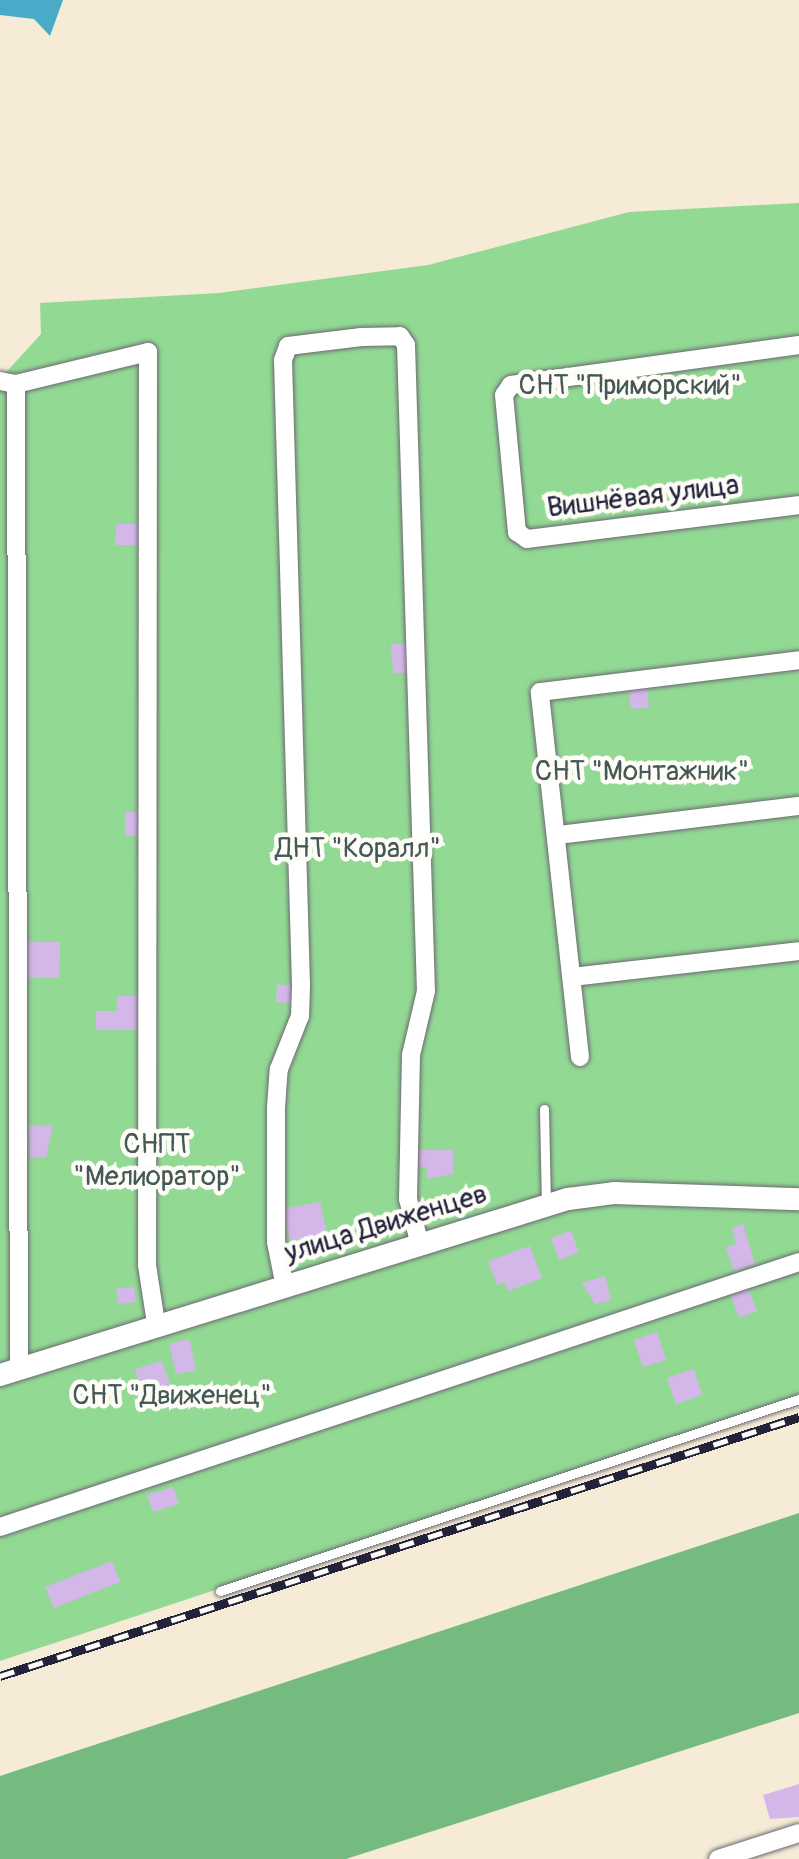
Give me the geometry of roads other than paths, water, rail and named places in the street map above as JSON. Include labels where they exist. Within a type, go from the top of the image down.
[{"type":"street","points":[[285,1287],[276,1242],[278,1088],[280,1060],[300,1016],[301,985],[283,360],[288,346],[361,337],[400,336],[406,345],[426,990],[412,1046],[408,1200],[420,1245]]},
{"type":"street","name":"Вишнёвая улица","points":[[799,346],[511,386],[504,395],[517,532],[526,539],[799,505]]},
{"type":"street","points":[[10,1372],[8,383],[148,352],[147,1265],[156,1324]]},
{"type":"street","points":[[580,1057],[540,692],[799,660]]},
{"type":"street","points":[[558,835],[799,806]]},
{"type":"street","points":[[572,977],[799,951]]},
{"type":"street","name":"улица Движенцев","points":[[10,1372],[546,1204],[614,1193],[799,1199]]},
{"type":"street","points":[[0,1528],[799,1262]]},
{"type":"street","points":[[718,1859],[799,1832]]},
{"type":"lane","points":[[544,1109],[546,1204]]},
{"type":"lane","points":[[220,1590],[799,1399]]},
{"type":"water","points":[[0,0],[63,0],[50,36],[34,19],[0,15]]},
{"type":"railway","points":[[0,1676],[799,1417]]},
{"type":"park label","name":"СНТ \"Приморский\"","points":[[630,386]]},
{"type":"park label","name":"СНТ \"Монтажник\"","points":[[642,772]]},
{"type":"park label","name":"ДНТ \"Коралл\"","points":[[358,849]]},
{"type":"park label","name":"СНПТ \"Мелиоратор\"","points":[[157,1161]]},
{"type":"park label","name":"СНТ \"Движенец\"","points":[[172,1396]]}]
